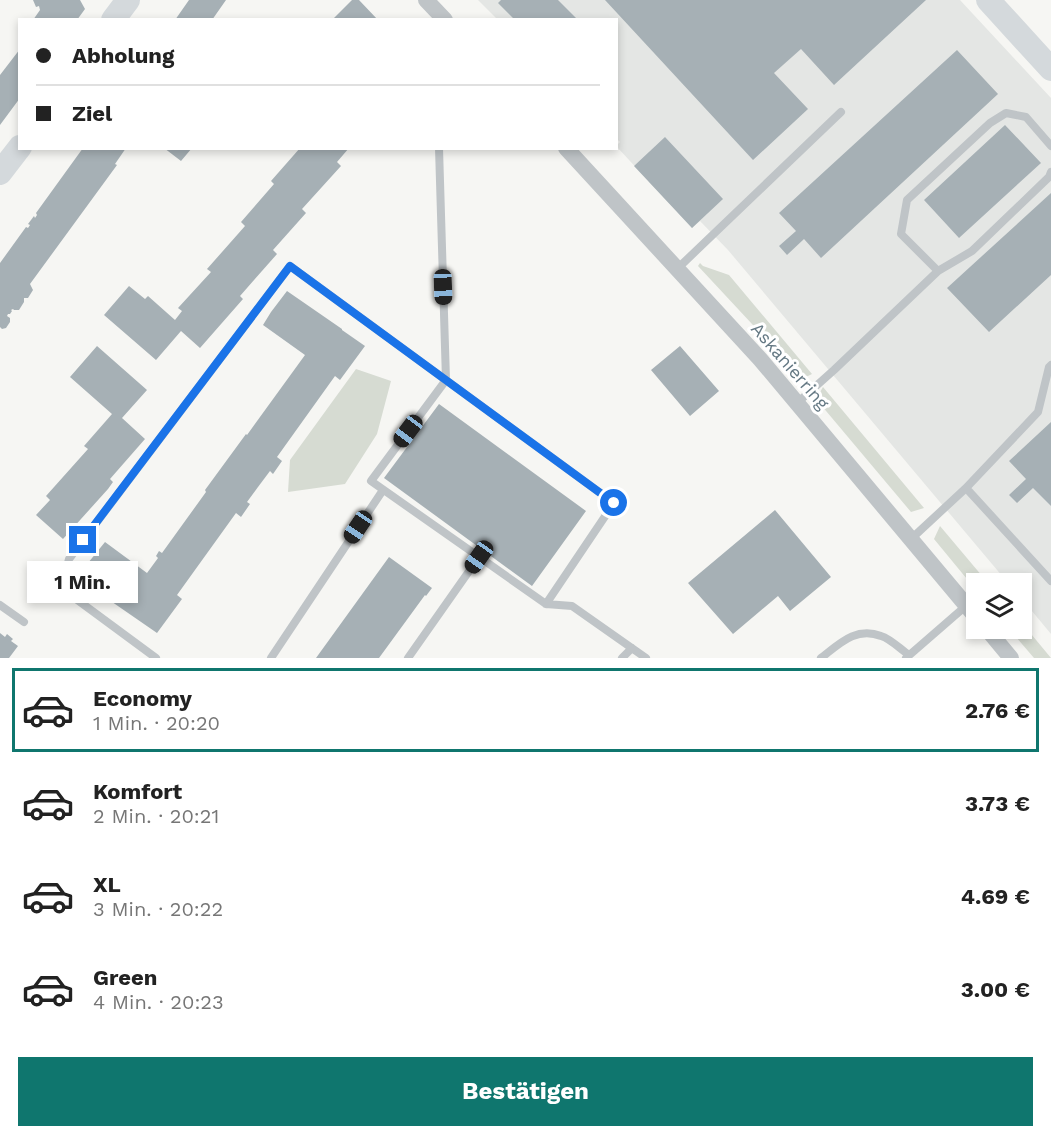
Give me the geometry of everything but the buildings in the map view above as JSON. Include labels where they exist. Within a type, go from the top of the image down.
[{"type":"street","points":[[114,18],[128,0]]},
{"type":"street","points":[[426,0],[443,18]]},
{"type":"street","points":[[988,0],[1051,69]]},
{"type":"street","points":[[0,173],[18,150]]},
{"type":"street","name":"Askanierring","points":[[568,150],[759,359],[966,604]]},
{"type":"street","points":[[995,639],[1011,658]]},
{"type":"lane","points":[[677,269],[841,112]]},
{"type":"lane","points":[[938,271],[901,234],[907,200],[990,123],[1006,113],[1026,117],[1051,146]]},
{"type":"lane","points":[[439,150],[446,380],[371,481],[546,604],[572,606],[646,658]]},
{"type":"lane","points":[[796,403],[938,271],[972,251],[1049,177],[1051,172]]},
{"type":"lane","points":[[156,658],[72,596],[64,577],[69,559],[290,266],[614,503],[546,604]]},
{"type":"lane","points":[[910,539],[966,488],[1038,412],[1051,365]]},
{"type":"lane","points":[[966,488],[1051,581]]},
{"type":"lane","points":[[271,658],[383,490]]},
{"type":"lane","points":[[408,658],[479,557]]},
{"type":"lane","points":[[0,605],[24,622]]},
{"type":"lane","points":[[821,658],[849,636],[863,632],[881,636],[907,656],[966,615]]},
{"type":"lane","points":[[622,658],[632,648]]},
{"type":"shaded area","points":[[478,0],[960,0],[1051,98],[1051,634],[1032,611],[1032,573],[1000,573],[728,250],[700,221],[692,228],[618,148],[620,142],[618,140],[618,18],[496,18]]},
{"type":"shaded area","points":[[700,263],[729,275],[812,374],[800,380],[698,266]]},
{"type":"shaded area","points":[[356,369],[391,381],[377,434],[345,484],[288,492],[290,460]]},
{"type":"shaded area","points":[[823,387],[924,508],[911,512],[816,399]]},
{"type":"shaded area","points":[[940,526],[980,573],[966,573],[966,578],[934,539]]},
{"type":"shaded area","points":[[1032,635],[1051,658],[1034,658],[1018,639],[1032,639]]},
{"type":"route","points":[[83,540],[290,266],[614,503]]}]
